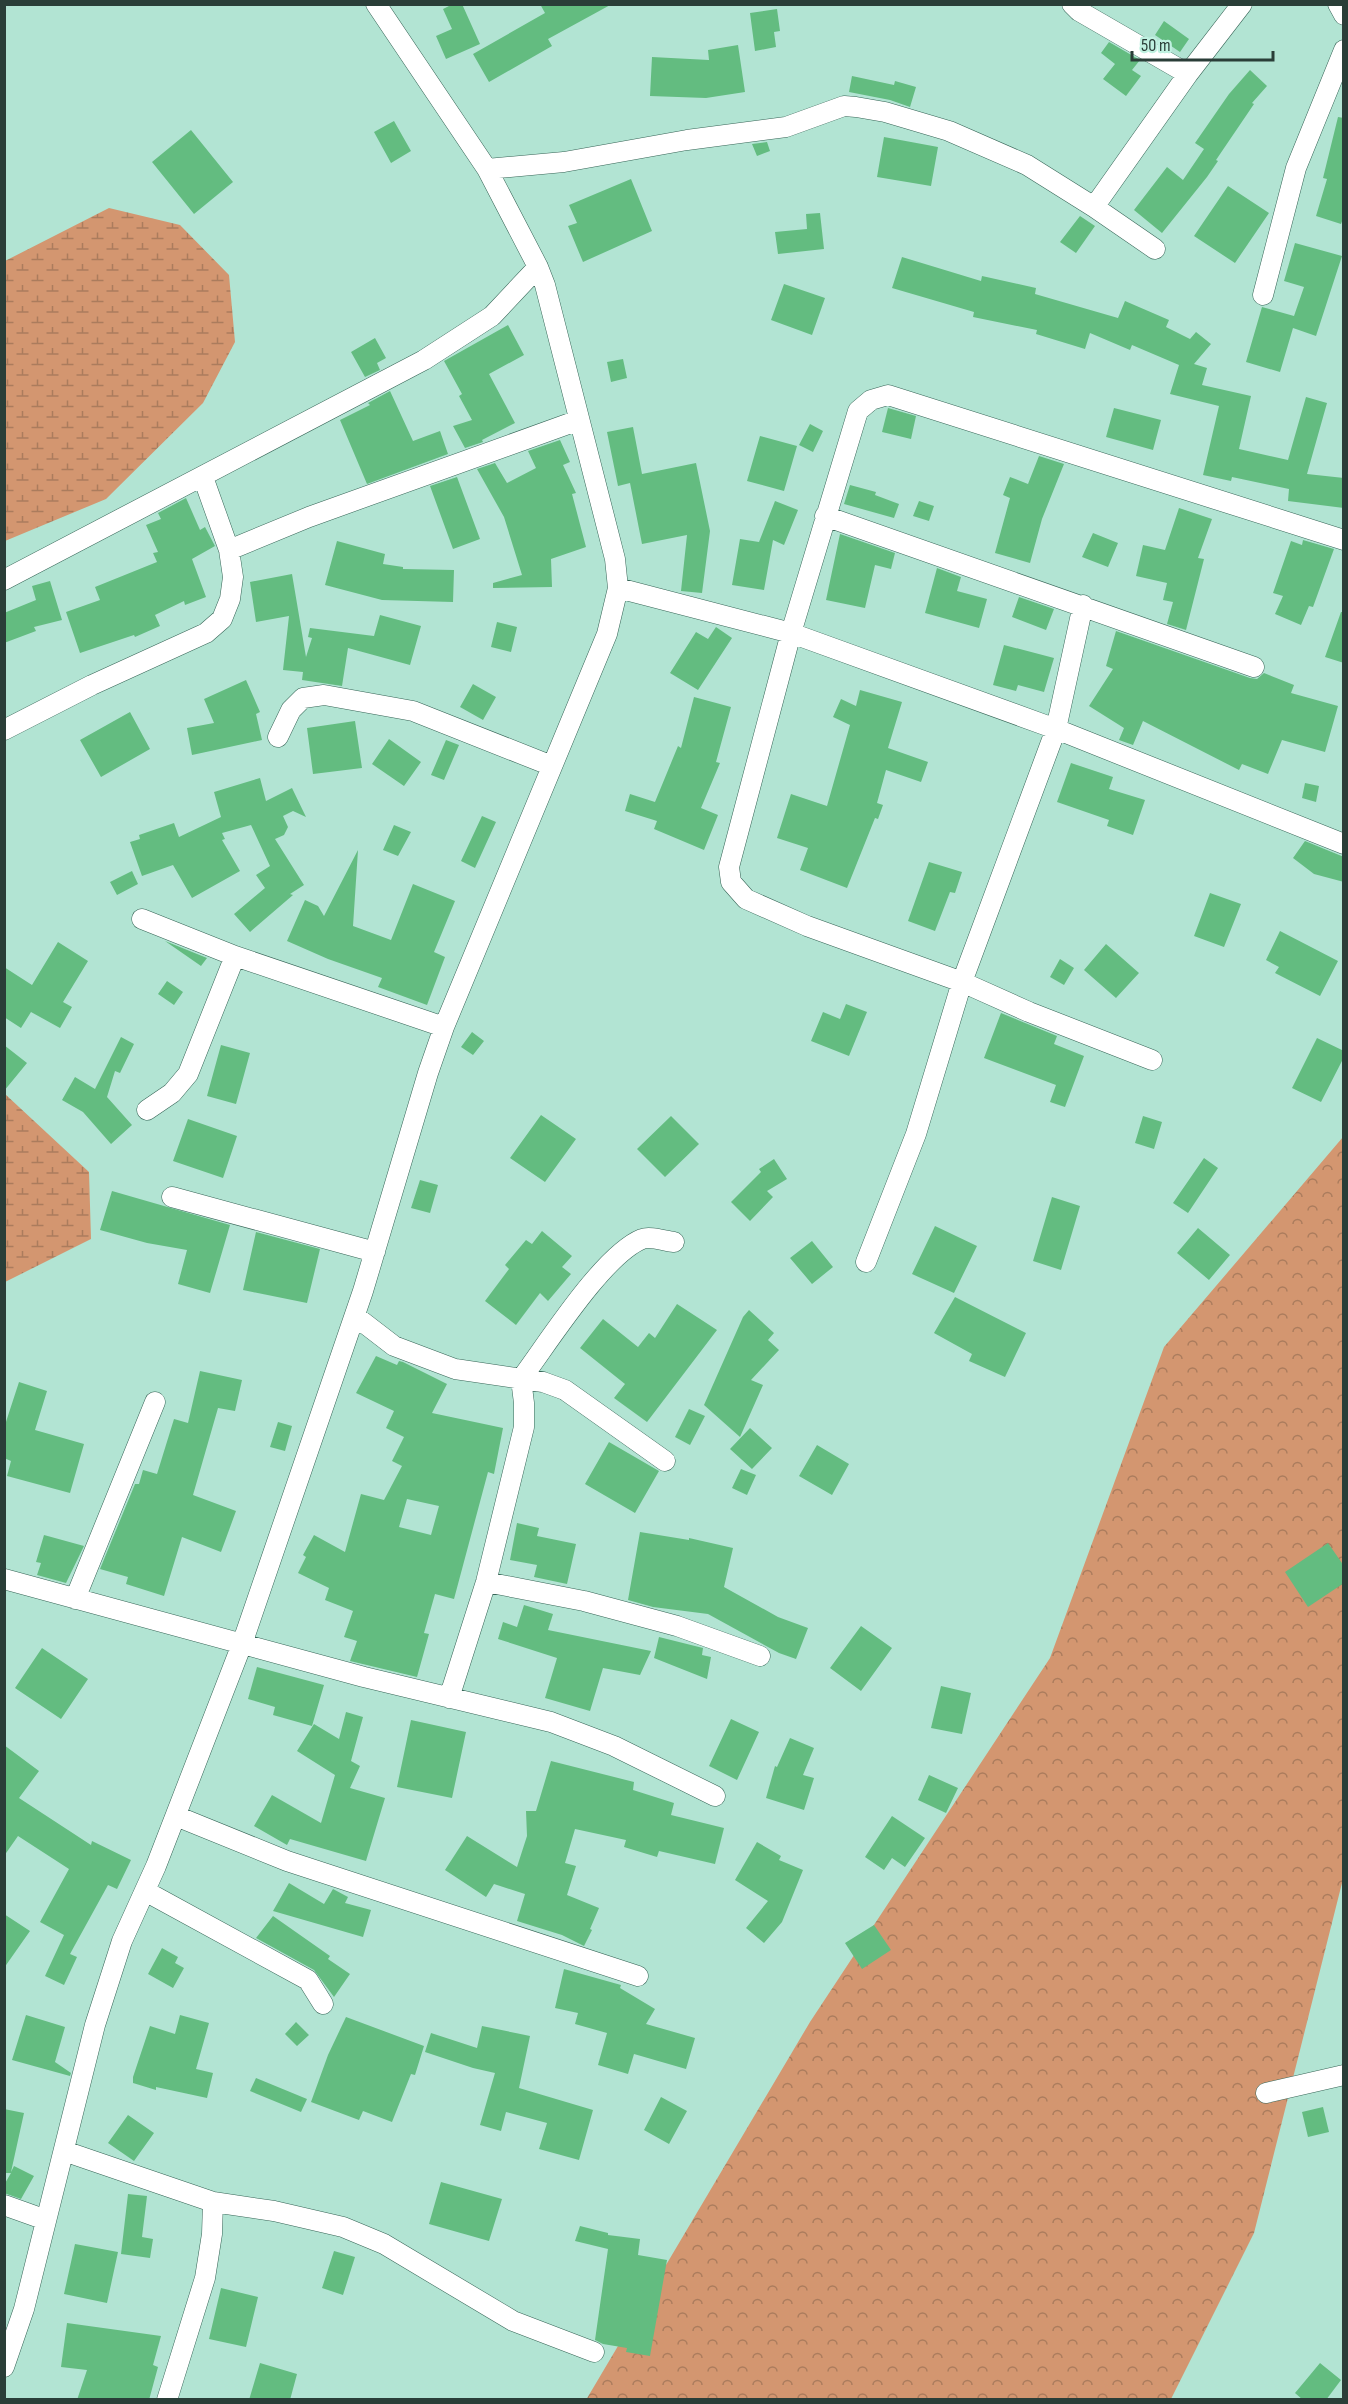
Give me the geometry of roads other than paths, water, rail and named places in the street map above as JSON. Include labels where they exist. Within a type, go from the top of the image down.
[{"type":"street","points":[[4,2367],[24,2309],[94,2025],[122,1941],[176,1816],[242,1644],[355,1316],[444,1027],[607,634],[618,588],[615,559],[545,285],[538,267],[487,169],[376,4]]},
{"type":"street","points":[[1072,4],[1079,11],[1188,74]]},
{"type":"street","points":[[1094,207],[1188,74],[1242,4]]},
{"type":"street","points":[[1338,4],[1344,15]]},
{"type":"street","points":[[1263,295],[1296,168],[1344,50]]},
{"type":"street","points":[[487,169],[564,162],[687,140],[786,127],[844,106],[885,112],[949,131],[1027,165],[1155,249]]},
{"type":"street","points":[[4,580],[424,360],[492,315],[538,267]]},
{"type":"street","points":[[1152,1060],[1029,1012],[962,982],[807,926],[746,899],[731,882],[729,867],[791,633],[858,411],[871,400],[888,394],[1344,540]]},
{"type":"street","points":[[230,550],[309,516],[579,420]]},
{"type":"street","points":[[4,730],[93,685],[206,633],[222,619],[230,599],[232,577],[230,550],[203,477]]},
{"type":"street","points":[[825,516],[1254,667]]},
{"type":"street","points":[[618,588],[791,633],[1056,729],[1344,844]]},
{"type":"street","points":[[866,1262],[916,1134],[962,982],[1056,729],[1083,606]]},
{"type":"street","points":[[278,737],[291,710],[303,698],[324,695],[412,711],[552,766]]},
{"type":"street","points":[[142,919],[235,956],[444,1027]]},
{"type":"street","points":[[147,1110],[172,1093],[188,1074],[235,956]]},
{"type":"street","points":[[172,1197],[375,1252]]},
{"type":"street","points":[[449,1698],[486,1582],[524,1427],[521,1379],[603,1269],[626,1248],[644,1238],[674,1242]]},
{"type":"street","points":[[355,1316],[394,1346],[455,1369],[543,1382],[565,1390],[665,1461]]},
{"type":"street","points":[[75,1599],[155,1402]]},
{"type":"street","points":[[4,1579],[242,1644],[551,1722],[614,1746],[715,1796]]},
{"type":"street","points":[[486,1582],[584,1601],[677,1626],[760,1656]]},
{"type":"street","points":[[176,1816],[287,1861],[638,1976]]},
{"type":"street","points":[[145,1891],[308,1980],[323,2004]]},
{"type":"street","points":[[1266,2093],[1344,2075]]},
{"type":"street","points":[[64,2151],[213,2202],[274,2211],[343,2227],[384,2244],[513,2321],[594,2352]]},
{"type":"street","points":[[167,2400],[205,2278],[212,2234],[213,2202]]},
{"type":"street","points":[[4,2205],[46,2220]]}]
